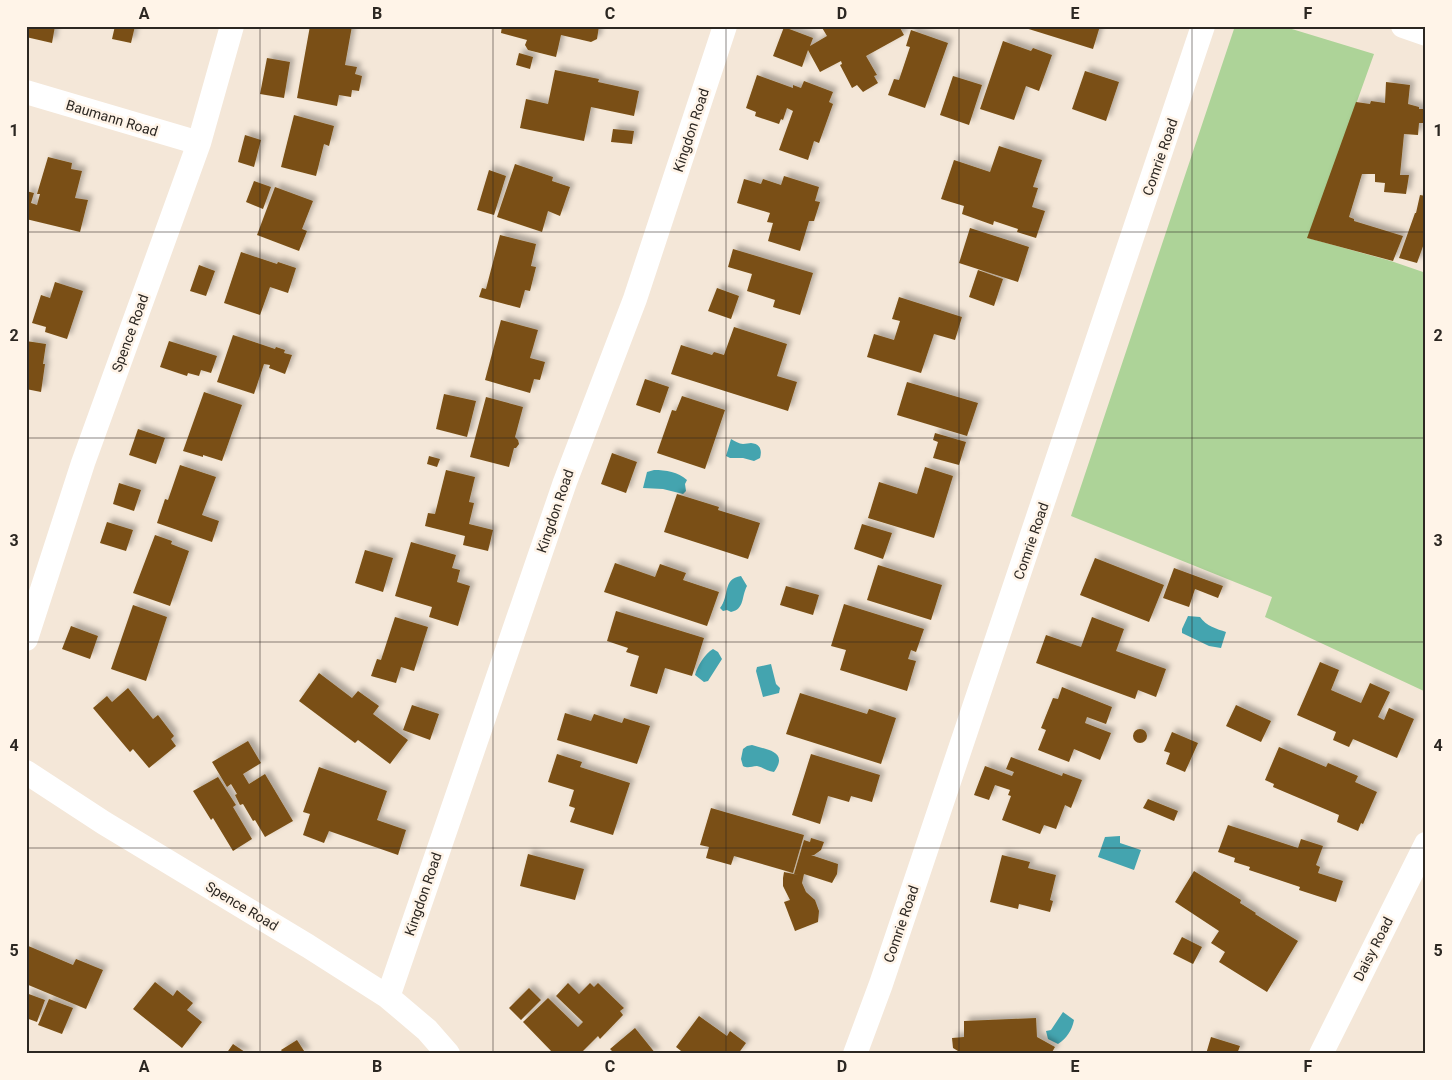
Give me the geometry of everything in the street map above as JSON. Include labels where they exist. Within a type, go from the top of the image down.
[{"type":"street","name":"Spence Road","points":[[26,639],[83,463],[199,143],[232,26]]},
{"type":"street","name":"Kingdon Road","points":[[388,997],[565,482],[635,299],[725,26]]},
{"type":"street","name":"Comrie Road","points":[[856,1054],[1203,26]]},
{"type":"street","points":[[1403,26],[1426,34]]},
{"type":"street","name":"Baumann Road","points":[[26,92],[199,143]]},
{"type":"street","name":"Spence Road","points":[[26,772],[104,823],[308,946],[388,997],[427,1030],[448,1054]]},
{"type":"street","name":"Daisy Road","points":[[1321,1054],[1426,844]]},
{"type":"green space","points":[[1235,26],[1282,26],[1374,54],[1308,238],[1391,261],[1426,273],[1426,692],[1265,617],[1272,597],[1071,516]]},
{"type":"water","points":[[731,439],[742,444],[751,443],[759,446],[761,450],[760,458],[754,461],[726,456]]},
{"type":"water","points":[[663,470],[680,475],[687,480],[685,484],[686,491],[683,494],[663,489],[643,488],[647,472]]},
{"type":"water","points":[[741,576],[747,586],[741,605],[731,612],[723,611],[720,608],[729,584],[735,578]]},
{"type":"water","points":[[1188,616],[1200,617],[1208,625],[1226,632],[1221,648],[1209,646],[1182,633]]},
{"type":"water","points":[[713,649],[718,652],[722,659],[708,681],[704,682],[695,675],[702,660]]},
{"type":"water","points":[[771,664],[776,684],[780,688],[779,693],[763,697],[756,671],[757,667]]},
{"type":"water","points":[[752,745],[770,750],[778,756],[778,765],[774,772],[757,766],[743,766],[741,759],[743,749]]},
{"type":"water","points":[[1120,836],[1120,843],[1141,850],[1134,870],[1098,857],[1105,837]]},
{"type":"water","points":[[1063,1012],[1074,1020],[1069,1034],[1058,1044],[1048,1039],[1046,1031],[1051,1030]]},
{"type":"building","points":[[27,26],[55,26],[52,43],[26,37]]},
{"type":"building","points":[[115,26],[135,26],[131,43],[112,39]]},
{"type":"building","points":[[310,26],[352,26],[345,65],[357,67],[355,74],[362,76],[359,91],[352,90],[351,97],[339,95],[337,106],[297,98]]},
{"type":"building","points":[[502,26],[599,26],[597,39],[591,42],[561,35],[556,57],[528,50],[525,45],[527,40],[501,33]]},
{"type":"building","points":[[821,26],[899,26],[904,35],[866,56],[877,75],[874,76],[878,83],[863,92],[857,85],[852,88],[840,65],[842,64],[841,61],[820,72],[808,50],[802,67],[773,56],[784,27],[813,38],[810,46],[827,36]]},
{"type":"building","points":[[1019,26],[1100,26],[1093,49]]},
{"type":"building","points":[[911,30],[948,43],[925,108],[888,95],[894,79],[899,80],[910,47],[906,46]]},
{"type":"building","points":[[1003,41],[1031,51],[1033,48],[1052,55],[1039,91],[1026,86],[1014,120],[980,109]]},
{"type":"building","points":[[519,53],[533,57],[530,69],[516,65]]},
{"type":"building","points":[[267,58],[290,62],[284,98],[260,94]]},
{"type":"building","points":[[555,70],[599,79],[598,82],[639,91],[634,116],[591,107],[584,141],[520,128],[526,99],[548,104]]},
{"type":"building","points":[[1085,71],[1119,82],[1106,121],[1072,109]]},
{"type":"building","points":[[757,75],[793,88],[793,85],[801,88],[804,81],[833,92],[829,102],[833,104],[819,143],[814,141],[808,160],[779,150],[793,111],[787,108],[783,120],[781,119],[779,124],[755,116],[756,112],[746,108]]},
{"type":"building","points":[[953,76],[982,85],[969,125],[940,115]]},
{"type":"building","points":[[1386,82],[1410,85],[1408,104],[1419,107],[1419,109],[1426,109],[1426,123],[1419,123],[1418,135],[1404,134],[1400,175],[1409,175],[1406,194],[1384,192],[1385,183],[1375,182],[1375,174],[1362,174],[1349,217],[1354,219],[1354,221],[1403,236],[1393,261],[1307,238],[1356,102],[1370,104],[1371,101],[1385,103]]},
{"type":"building","points":[[294,115],[334,126],[329,146],[324,144],[316,176],[281,167]]},
{"type":"building","points":[[613,129],[634,131],[632,144],[611,142]]},
{"type":"building","points":[[245,135],[261,140],[254,167],[238,162]]},
{"type":"building","points":[[999,146],[1042,160],[1033,187],[1038,188],[1032,207],[1045,211],[1036,238],[1017,232],[1018,229],[994,221],[993,225],[962,214],[964,206],[941,199],[954,160],[990,172]]},
{"type":"building","points":[[48,157],[72,163],[71,169],[82,171],[75,198],[88,200],[80,232],[26,219],[26,191],[34,193],[31,203],[37,205],[40,194],[37,194]]},
{"type":"building","points":[[515,164],[553,177],[552,181],[570,187],[560,216],[548,211],[542,232],[497,217]]},
{"type":"building","points":[[489,170],[506,176],[494,215],[477,210]]},
{"type":"building","points":[[784,176],[819,187],[815,201],[820,202],[814,221],[809,221],[800,251],[768,241],[773,223],[767,222],[770,213],[737,203],[744,179],[761,184],[763,179],[781,185]]},
{"type":"building","points":[[254,181],[271,187],[263,209],[246,202]]},
{"type":"building","points":[[275,187],[313,201],[302,229],[307,231],[299,251],[257,235]]},
{"type":"building","points":[[1420,195],[1426,196],[1426,238],[1417,263],[1399,258],[1416,213]]},
{"type":"building","points":[[970,228],[1029,247],[1018,282],[959,263]]},
{"type":"building","points":[[500,235],[536,244],[531,266],[536,267],[530,291],[525,290],[520,308],[479,297],[482,288],[486,289]]},
{"type":"building","points":[[733,249],[813,273],[800,315],[773,307],[775,300],[747,291],[752,274],[728,267]]},
{"type":"building","points":[[241,252],[296,268],[288,293],[270,287],[260,315],[224,303]]},
{"type":"building","points":[[199,265],[215,271],[206,296],[190,291]]},
{"type":"building","points":[[978,270],[1003,279],[994,306],[969,297]]},
{"type":"building","points":[[55,282],[83,291],[67,339],[45,332],[46,327],[32,323],[41,295],[50,298]]},
{"type":"building","points":[[717,288],[739,296],[731,319],[708,311]]},
{"type":"building","points":[[899,297],[962,317],[955,340],[934,334],[921,373],[867,357],[874,334],[894,340],[900,321],[892,319]]},
{"type":"building","points":[[501,320],[538,330],[530,358],[545,362],[540,380],[534,379],[530,393],[485,380]]},
{"type":"building","points":[[734,327],[787,344],[777,376],[797,382],[788,411],[671,374],[681,345],[712,355],[714,352],[724,355]]},
{"type":"building","points":[[233,335],[275,349],[276,347],[285,350],[284,353],[292,355],[285,374],[269,368],[270,365],[264,364],[254,394],[217,382]]},
{"type":"building","points":[[26,341],[46,344],[41,392],[26,389]]},
{"type":"building","points":[[169,341],[217,356],[211,373],[201,370],[199,376],[188,373],[187,376],[160,367]]},
{"type":"building","points":[[645,379],[669,387],[660,413],[636,405]]},
{"type":"building","points":[[907,382],[978,403],[967,436],[897,415]]},
{"type":"building","points":[[204,392],[242,405],[222,461],[183,451]]},
{"type":"building","points":[[444,394],[476,401],[467,437],[436,429]]},
{"type":"building","points":[[682,396],[725,410],[705,469],[657,453],[672,410],[676,411]]},
{"type":"building","points":[[486,397],[523,407],[515,437],[519,444],[514,448],[509,467],[470,457]]},
{"type":"building","points":[[138,429],[165,438],[156,464],[129,455]]},
{"type":"building","points":[[935,433],[966,442],[959,465],[933,458],[938,442],[933,440]]},
{"type":"building","points":[[612,453],[637,462],[626,493],[601,484]]},
{"type":"building","points":[[429,456],[440,459],[437,467],[427,464]]},
{"type":"building","points":[[180,465],[216,477],[202,515],[219,521],[212,542],[157,523],[165,499],[168,500]]},
{"type":"building","points":[[925,467],[953,476],[934,538],[868,518],[879,482],[917,494]]},
{"type":"building","points":[[446,470],[475,477],[469,502],[474,503],[469,524],[493,530],[488,551],[463,545],[465,536],[425,526],[428,513],[435,514]]},
{"type":"building","points":[[119,483],[141,490],[134,511],[113,504]]},
{"type":"building","points":[[677,494],[719,507],[718,510],[760,523],[748,559],[664,532]]},
{"type":"building","points":[[107,522],[133,530],[126,551],[100,543]]},
{"type":"building","points":[[862,524],[892,533],[883,559],[854,549]]},
{"type":"building","points":[[155,535],[172,541],[171,544],[189,551],[170,606],[133,593]]},
{"type":"building","points":[[411,542],[456,555],[452,568],[460,570],[457,582],[470,586],[458,626],[429,617],[432,607],[395,596]]},
{"type":"building","points":[[365,550],[393,558],[383,592],[355,583]]},
{"type":"building","points":[[1095,558],[1164,585],[1149,622],[1080,595]]},
{"type":"building","points":[[615,563],[655,577],[660,564],[686,573],[683,580],[719,592],[707,626],[604,592]]},
{"type":"building","points":[[878,565],[942,585],[931,620],[867,600]]},
{"type":"building","points":[[1174,568],[1223,586],[1218,598],[1195,589],[1189,607],[1163,598]]},
{"type":"building","points":[[786,586],[819,595],[813,615],[780,605]]},
{"type":"building","points":[[844,604],[924,629],[916,652],[911,650],[908,659],[916,661],[907,691],[840,670],[846,650],[831,646]]},
{"type":"building","points":[[133,605],[167,617],[146,681],[111,669]]},
{"type":"building","points":[[616,611],[704,638],[692,676],[665,668],[657,694],[630,686],[639,656],[626,652],[628,648],[607,641]]},
{"type":"building","points":[[395,617],[428,627],[414,671],[401,667],[396,683],[371,676],[377,659],[381,660]]},
{"type":"building","points":[[1092,617],[1124,629],[1116,651],[1166,669],[1156,697],[1138,690],[1135,699],[1036,663],[1046,635],[1081,647]]},
{"type":"building","points":[[71,626],[98,636],[90,659],[62,649]]},
{"type":"building","points":[[1320,662],[1339,670],[1331,690],[1361,703],[1370,683],[1390,692],[1378,717],[1384,720],[1389,708],[1414,719],[1397,758],[1353,739],[1349,747],[1333,740],[1336,732],[1297,715]]},
{"type":"building","points":[[319,673],[352,698],[358,691],[379,706],[373,714],[408,740],[390,764],[358,740],[355,743],[299,701]]},
{"type":"building","points":[[1062,687],[1112,707],[1106,724],[1087,717],[1085,723],[1111,733],[1100,760],[1074,749],[1069,762],[1038,750],[1046,730],[1041,728],[1053,698],[1058,699]]},
{"type":"building","points":[[128,688],[153,719],[158,715],[174,736],[171,739],[176,746],[149,768],[133,749],[130,752],[93,708],[107,696],[112,702]]},
{"type":"building","points":[[800,693],[867,714],[869,709],[896,718],[881,764],[786,734]]},
{"type":"building","points":[[412,705],[439,714],[430,740],[403,730]]},
{"type":"building","points":[[1236,705],[1271,721],[1261,742],[1226,726]]},
{"type":"building","points":[[565,713],[591,721],[594,714],[622,723],[624,718],[650,726],[637,764],[557,740]]},
{"type":"building","points":[[1137,729],[1143,729],[1147,736],[1143,743],[1137,743],[1133,739],[1133,733]]},
{"type":"building","points":[[1172,732],[1198,743],[1185,772],[1166,764],[1170,753],[1164,751]]},
{"type":"building","points":[[248,741],[261,763],[243,774],[249,784],[265,774],[293,821],[265,837],[243,804],[240,805],[235,795],[237,794],[231,784],[227,787],[212,762]]},
{"type":"building","points":[[1279,747],[1326,767],[1328,763],[1358,776],[1355,782],[1377,792],[1358,831],[1337,822],[1339,815],[1273,787],[1274,784],[1265,780]]},
{"type":"building","points":[[557,754],[582,762],[580,767],[630,783],[613,835],[570,822],[575,808],[569,806],[574,790],[548,782]]},
{"type":"building","points":[[811,754],[880,775],[872,802],[851,796],[849,802],[828,796],[820,824],[792,815]]},
{"type":"building","points":[[1011,757],[1062,776],[1063,773],[1082,780],[1071,808],[1065,805],[1056,829],[1044,825],[1040,834],[1002,820],[1011,796],[1008,795],[1010,790],[995,785],[989,800],[974,795],[985,766],[1012,776],[1014,772],[1006,769]]},
{"type":"building","points":[[319,767],[387,791],[377,820],[406,830],[398,855],[329,831],[324,843],[303,835],[310,814],[303,812]]},
{"type":"building","points":[[218,777],[236,805],[233,807],[252,839],[233,851],[213,818],[211,820],[193,791]]},
{"type":"building","points":[[1148,799],[1178,811],[1174,821],[1143,808]]},
{"type":"building","points":[[711,808],[804,835],[793,873],[734,856],[731,865],[706,858],[709,847],[700,845]]},
{"type":"building","points":[[1228,825],[1298,848],[1301,839],[1323,846],[1316,865],[1320,867],[1318,873],[1343,881],[1336,902],[1299,890],[1300,887],[1249,870],[1250,867],[1234,862],[1235,858],[1218,852]]},
{"type":"building","points":[[811,838],[824,842],[821,850],[811,855],[838,864],[837,874],[832,883],[804,874],[802,883],[806,892],[815,900],[819,911],[818,922],[795,931],[784,902],[790,900],[783,886],[784,872],[798,875],[794,874],[804,840],[810,842]]},
{"type":"building","points":[[528,854],[584,869],[575,900],[520,886]]},
{"type":"building","points":[[1002,855],[1030,862],[1028,868],[1056,875],[1050,900],[1053,901],[1050,912],[1019,904],[1018,909],[990,902]]},
{"type":"building","points":[[1194,871],[1241,900],[1240,903],[1255,914],[1298,941],[1267,992],[1219,962],[1225,952],[1211,943],[1219,931],[1175,902]]},
{"type":"building","points":[[1182,937],[1202,947],[1193,964],[1173,954]]},
{"type":"building","points":[[26,945],[73,965],[76,959],[103,970],[86,1009],[26,984]]},
{"type":"building","points":[[155,982],[173,996],[177,990],[193,1003],[187,1010],[202,1022],[182,1048],[133,1009]]},
{"type":"building","points":[[568,983],[579,994],[590,983],[594,987],[598,983],[624,1008],[620,1011],[623,1015],[600,1039],[598,1036],[580,1054],[554,1054],[523,1022],[548,998],[578,1027],[583,1022],[556,996]]},
{"type":"building","points":[[529,988],[541,1000],[521,1020],[509,1008]]},
{"type":"building","points":[[26,993],[45,1000],[37,1022],[26,1018]]},
{"type":"building","points":[[49,999],[73,1008],[62,1034],[38,1025]]},
{"type":"building","points":[[699,1016],[727,1036],[730,1031],[746,1043],[738,1054],[685,1054],[676,1047]]},
{"type":"building","points":[[1036,1018],[1037,1037],[1055,1047],[1051,1054],[963,1054],[953,1048],[952,1038],[964,1037],[964,1021]]},
{"type":"building","points":[[635,1028],[656,1054],[615,1054],[610,1049]]},
{"type":"building","points":[[1211,1037],[1240,1046],[1237,1054],[1206,1054]]},
{"type":"building","points":[[297,1040],[306,1054],[284,1054],[281,1050]]},
{"type":"building","points":[[233,1044],[248,1054],[226,1054]]}]
